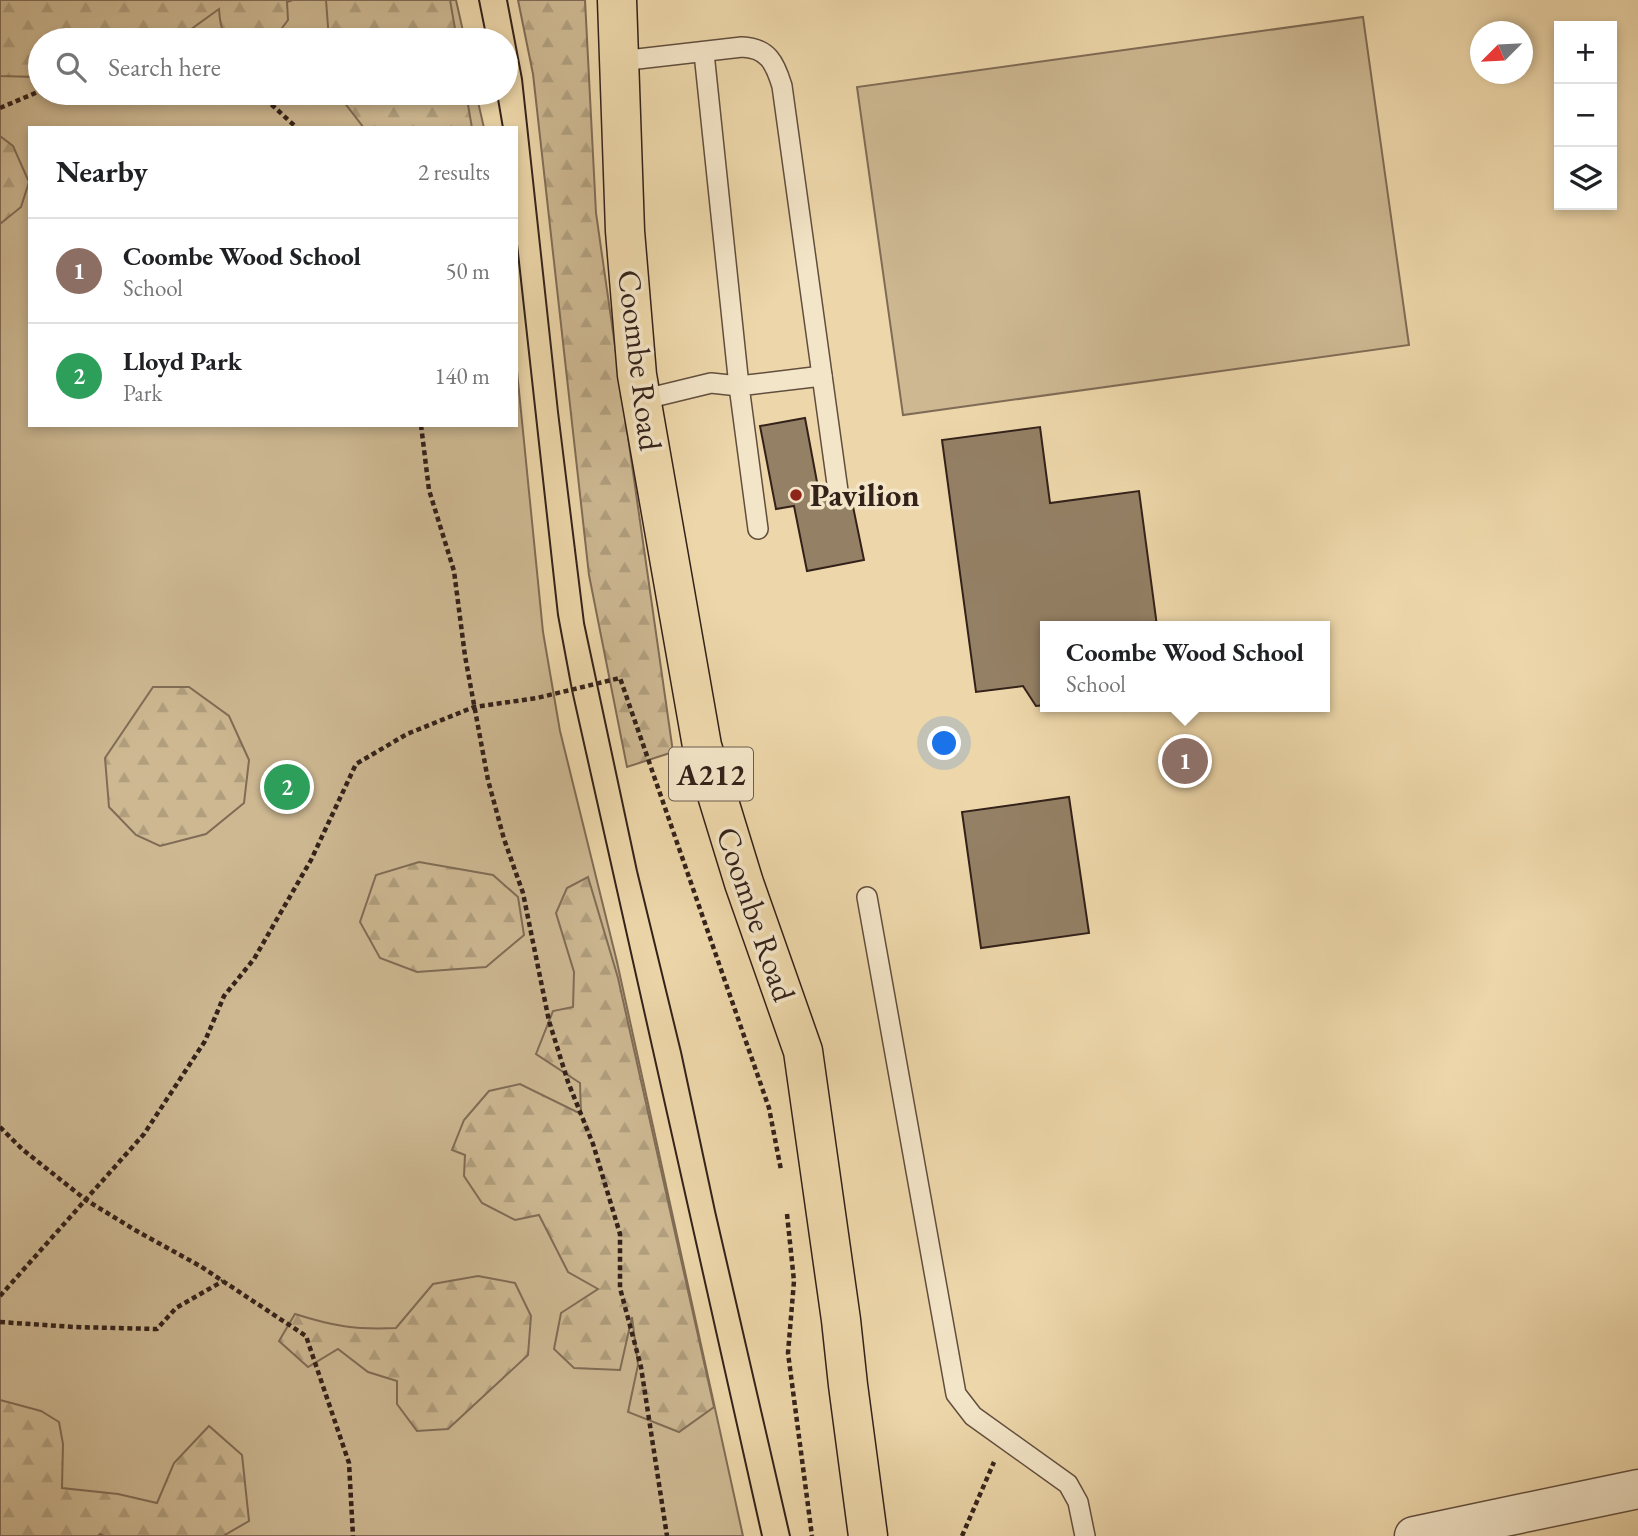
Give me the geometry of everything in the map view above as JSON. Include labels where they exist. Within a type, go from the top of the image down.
[{"type":"main road","name":"Coombe Road","points":[[617,0],[625,231],[641,400],[702,746],[744,883],[803,1051],[868,1536]]},
{"type":"street","points":[[1414,1536],[1638,1489]]},
{"type":"lane","points":[[620,61],[742,47],[757,48],[777,70],[782,86],[838,491]]},
{"type":"lane","points":[[704,53],[739,386],[758,529]]},
{"type":"lane","points":[[641,400],[711,383],[739,386],[822,376]]},
{"type":"lane","points":[[867,897],[956,1394],[973,1416],[1068,1484],[1078,1503],[1085,1536]]},
{"type":"path","points":[[0,108],[28,96]]},
{"type":"path","points":[[272,105],[296,126]]},
{"type":"path","points":[[421,427],[429,490],[454,571],[488,780],[504,839],[523,893],[549,1021],[568,1082],[593,1144],[620,1234],[620,1288],[641,1367],[667,1536]]},
{"type":"path","points":[[0,1296],[144,1134],[205,1041],[224,996],[254,959],[310,860],[356,764],[407,734],[474,707],[537,698],[620,678],[769,1108],[781,1173]]},
{"type":"path","points":[[0,1127],[22,1149],[86,1200],[223,1281],[306,1336],[349,1463],[353,1536]]},
{"type":"path","points":[[787,1213],[794,1281],[788,1353],[812,1536]]},
{"type":"path","points":[[0,1322],[157,1329],[176,1308],[223,1281]]},
{"type":"path","points":[[962,1536],[1004,1438]]},
{"type":"green space","points":[[0,0],[456,0],[462,28],[28,28],[28,105],[479,105],[484,126],[28,126],[28,427],[518,427],[518,381],[543,632],[560,731],[617,962],[743,1536],[0,1536]]},
{"type":"green space","points":[[0,0],[293,0],[287,2],[288,20],[282,28],[222,28],[219,9],[193,28],[28,28],[28,77],[0,76]]},
{"type":"green space","points":[[326,0],[450,0],[455,28],[328,28]]},
{"type":"green space","points":[[518,0],[585,0],[596,213],[673,752],[627,767],[589,575],[533,74]]},
{"type":"green space","points":[[1363,17],[1409,345],[903,415],[857,87]]},
{"type":"green space","points":[[346,105],[468,105],[472,126],[362,126]]},
{"type":"green space","points":[[0,136],[13,146],[28,185],[21,207],[0,224]]},
{"type":"green space","points":[[153,687],[189,687],[229,716],[249,760],[244,803],[206,834],[160,846],[136,835],[109,807],[105,758]]},
{"type":"green space","points":[[419,862],[493,875],[518,897],[524,935],[486,967],[417,972],[380,958],[360,922],[376,875]]},
{"type":"green space","points":[[588,877],[618,978],[714,1407],[679,1432],[628,1412],[638,1365],[632,1317],[620,1370],[574,1368],[554,1349],[561,1313],[598,1289],[568,1272],[539,1215],[515,1220],[482,1203],[464,1176],[465,1155],[452,1150],[464,1120],[489,1091],[520,1084],[581,1114],[580,1083],[536,1054],[553,1011],[573,1007],[574,972],[556,913],[567,888]]},
{"type":"green space","points":[[478,1276],[515,1283],[531,1316],[528,1355],[448,1429],[417,1431],[397,1404],[397,1381],[368,1372],[338,1349],[308,1367],[279,1341],[295,1314],[344,1326],[396,1328],[433,1284]]},
{"type":"green space","points":[[0,1400],[41,1411],[59,1422],[63,1444],[62,1488],[118,1494],[157,1503],[174,1463],[209,1426],[242,1455],[249,1521],[223,1536],[0,1536]]},
{"type":"building","name":"Pavilion","points":[[805,418],[820,498],[850,492],[864,560],[807,571],[794,506],[776,509],[760,426]]},
{"type":"building","points":[[1040,427],[1050,503],[1139,491],[1156,621],[1040,621],[1040,706],[1036,706],[1023,686],[976,692],[942,440]]},
{"type":"building","points":[[1069,797],[1089,933],[981,948],[962,812]]},
{"type":"tram line","points":[[479,0],[485,28]]},
{"type":"tram line","points":[[507,0],[512,28]]},
{"type":"tram line","points":[[518,58],[584,623],[637,871],[681,1052],[790,1536]]},
{"type":"tram line","points":[[499,105],[503,126]]},
{"type":"tram line","points":[[518,253],[558,615],[572,690],[762,1536]]},
{"type":"place","name":"Pavilion","points":[[796,495]]},
{"type":"place","name":"Coombe Wood School","points":[[1185,761]]},
{"type":"place","name":"Lloyd Park","points":[[287,787]]}]
